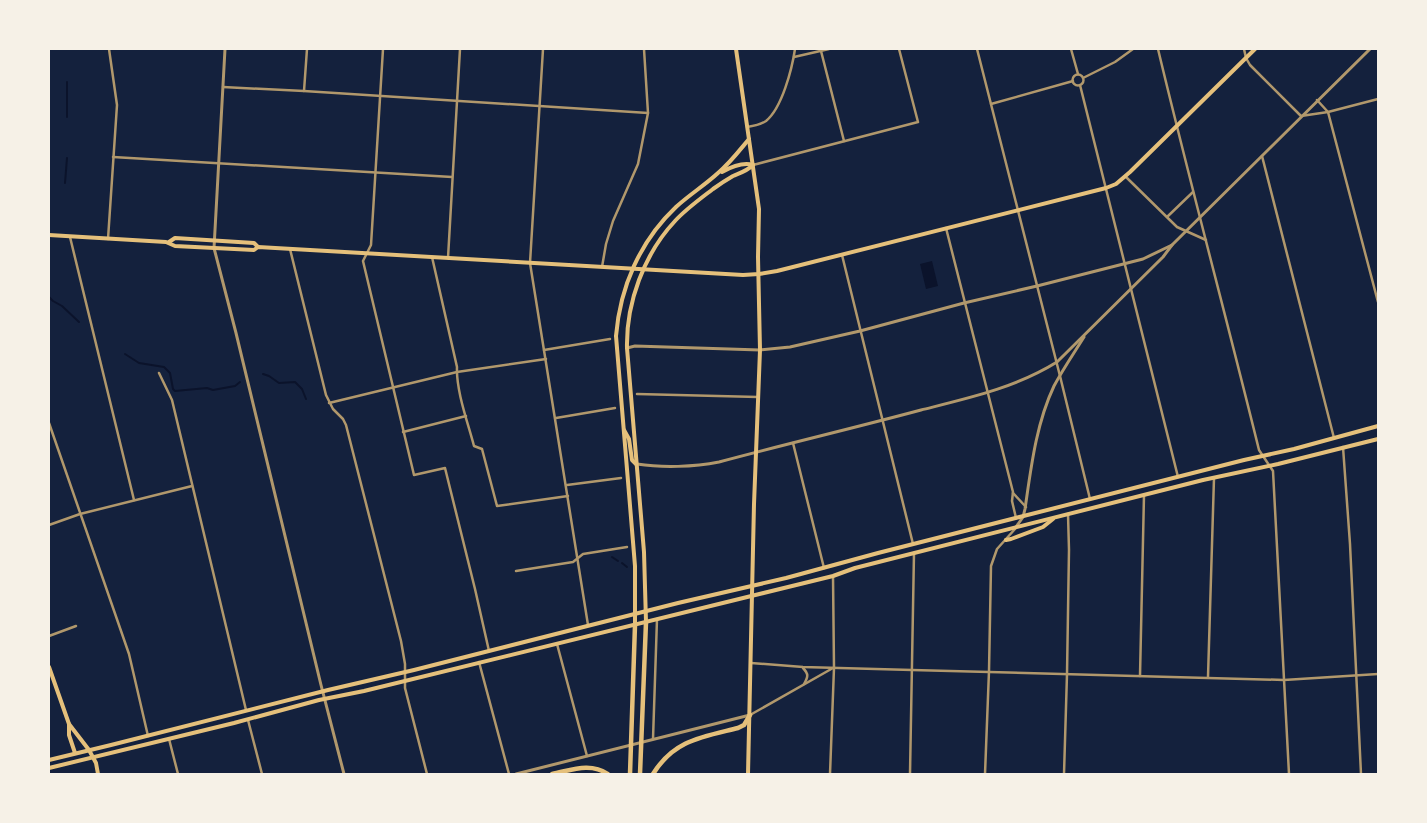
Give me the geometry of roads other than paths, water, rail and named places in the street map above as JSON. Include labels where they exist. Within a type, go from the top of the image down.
[{"type":"highway","points":[[640,774],[646,622]]},
{"type":"highway","points":[[630,774],[634,625]]},
{"type":"highway","points":[[653,774],[665,758],[677,748],[693,740],[738,728],[744,725],[750,715]]},
{"type":"highway","points":[[552,774],[589,767],[608,774]]},
{"type":"main road","points":[[736,49],[759,209],[760,350],[748,774]]},
{"type":"main road","points":[[49,235],[169,242],[175,246],[254,250],[258,247],[743,275],[759,274],[842,255],[1116,184],[1126,177],[1255,49]]},
{"type":"main road","points":[[710,181],[749,140]]},
{"type":"main road","points":[[634,625],[635,566],[616,336],[619,309],[632,269],[660,224],[677,206],[726,170],[736,166],[753,165]]},
{"type":"main road","points":[[646,622],[645,566],[627,348],[631,307],[644,269],[661,238],[683,212],[723,182],[753,165]]},
{"type":"main road","points":[[169,242],[175,238],[254,243],[258,247]]},
{"type":"main road","points":[[618,364],[621,352],[627,348]]},
{"type":"main road","points":[[49,760],[824,568],[1090,499],[1310,445],[1378,426]]},
{"type":"main road","points":[[623,428],[629,439],[632,460],[637,464]]},
{"type":"main road","points":[[49,768],[833,576],[855,568],[1016,527],[1378,439]]},
{"type":"main road","points":[[1006,540],[1043,527],[1054,518]]},
{"type":"main road","points":[[49,667],[69,724],[89,750],[98,774]]},
{"type":"main road","points":[[69,724],[69,735],[75,753]]},
{"type":"street","points":[[108,238],[117,105],[109,49]]},
{"type":"street","points":[[225,49],[214,248],[344,774]]},
{"type":"street","points":[[304,90],[307,49]]},
{"type":"street","points":[[383,49],[370,245],[363,261],[414,475],[445,468],[489,651]]},
{"type":"street","points":[[448,258],[460,49]]},
{"type":"street","points":[[543,49],[530,263],[588,625]]},
{"type":"street","points":[[602,267],[606,244],[613,222],[638,164],[648,114],[644,49]]},
{"type":"street","points":[[747,127],[764,122],[776,107],[784,90],[795,49]]},
{"type":"street","points":[[794,57],[829,49]]},
{"type":"street","points":[[753,165],[918,122],[899,49]]},
{"type":"street","points":[[977,49],[1090,499]]},
{"type":"street","points":[[1071,49],[1078,74],[1083,78]]},
{"type":"street","points":[[1133,49],[1115,62],[1083,78],[1080,84],[1178,477]]},
{"type":"street","points":[[1158,49],[1176,127],[1207,240],[1259,450],[1273,471],[1289,774]]},
{"type":"street","points":[[1244,49],[1250,65],[1301,116]]},
{"type":"street","points":[[637,464],[700,465],[756,452],[883,421],[988,392],[1025,380],[1057,362],[1370,49]]},
{"type":"street","points":[[821,51],[844,141]]},
{"type":"street","points":[[1073,81],[1075,75],[1078,74]]},
{"type":"street","points":[[991,104],[1073,81],[1076,84],[1080,84]]},
{"type":"street","points":[[223,87],[304,90],[380,97],[648,114]]},
{"type":"street","points":[[1301,116],[1328,112],[1378,99]]},
{"type":"street","points":[[1317,100],[1328,112],[1378,302]]},
{"type":"street","points":[[1262,156],[1334,438]]},
{"type":"street","points":[[114,157],[452,177]]},
{"type":"street","points":[[1126,177],[1177,227],[1207,240]]},
{"type":"street","points":[[1167,217],[1193,192]]},
{"type":"street","points":[[946,228],[1013,492],[1012,500],[1016,518]]},
{"type":"street","points":[[70,236],[134,500]]},
{"type":"street","points":[[627,348],[634,346],[760,350],[790,347],[1143,259],[1172,245]]},
{"type":"street","points":[[290,249],[326,395],[329,403],[346,425],[399,634],[405,664],[404,688],[427,774]]},
{"type":"street","points":[[842,255],[914,544]]},
{"type":"street","points":[[432,257],[458,367],[457,377],[466,416],[474,446],[482,448],[496,506],[568,496]]},
{"type":"street","points":[[985,774],[991,566],[997,549],[1006,540],[1022,517],[1026,507],[1038,433],[1048,401],[1060,376],[1087,332]]},
{"type":"street","points":[[544,350],[610,339]]},
{"type":"street","points":[[329,403],[457,372],[546,359]]},
{"type":"street","points":[[159,373],[172,400],[246,710]]},
{"type":"street","points":[[637,394],[759,397]]},
{"type":"street","points":[[556,418],[615,408]]},
{"type":"street","points":[[403,432],[466,416]]},
{"type":"street","points":[[49,423],[129,654],[148,736]]},
{"type":"street","points":[[793,442],[824,568]]},
{"type":"street","points":[[1343,447],[1350,544],[1361,774]]},
{"type":"street","points":[[566,485],[621,478]]},
{"type":"street","points":[[1208,677],[1214,478]]},
{"type":"street","points":[[49,525],[80,514],[192,486]]},
{"type":"street","points":[[1013,492],[1026,507]]},
{"type":"street","points":[[1140,676],[1144,495]]},
{"type":"street","points":[[1064,774],[1069,550],[1068,514]]},
{"type":"street","points":[[516,571],[573,562],[583,554],[627,547]]},
{"type":"street","points":[[910,774],[914,553]]},
{"type":"street","points":[[830,774],[834,668],[833,576]]},
{"type":"street","points":[[653,739],[657,619]]},
{"type":"street","points":[[49,636],[76,626]]},
{"type":"street","points":[[557,644],[587,756]]},
{"type":"street","points":[[479,662],[509,774]]},
{"type":"street","points":[[751,663],[834,668],[1284,680],[1378,674]]},
{"type":"street","points":[[802,666],[807,672],[808,677],[803,686]]},
{"type":"street","points":[[516,774],[750,715],[834,668]]},
{"type":"street","points":[[248,719],[262,774]]},
{"type":"street","points":[[169,738],[178,774]]},
{"type":"water","points":[[932,261],[938,286],[926,289],[920,264]]},
{"type":"waterway","points":[[67,82],[67,117]]},
{"type":"waterway","points":[[65,183],[67,158]]},
{"type":"waterway","points":[[49,297],[79,322]]},
{"type":"waterway","points":[[125,354],[139,363],[164,367],[170,373],[175,391],[207,388],[213,390],[235,386],[240,382]]},
{"type":"waterway","points":[[263,374],[279,383],[295,382],[302,389],[306,399]]},
{"type":"waterway","points":[[612,557],[618,561]]},
{"type":"waterway","points":[[622,563],[627,567]]}]
